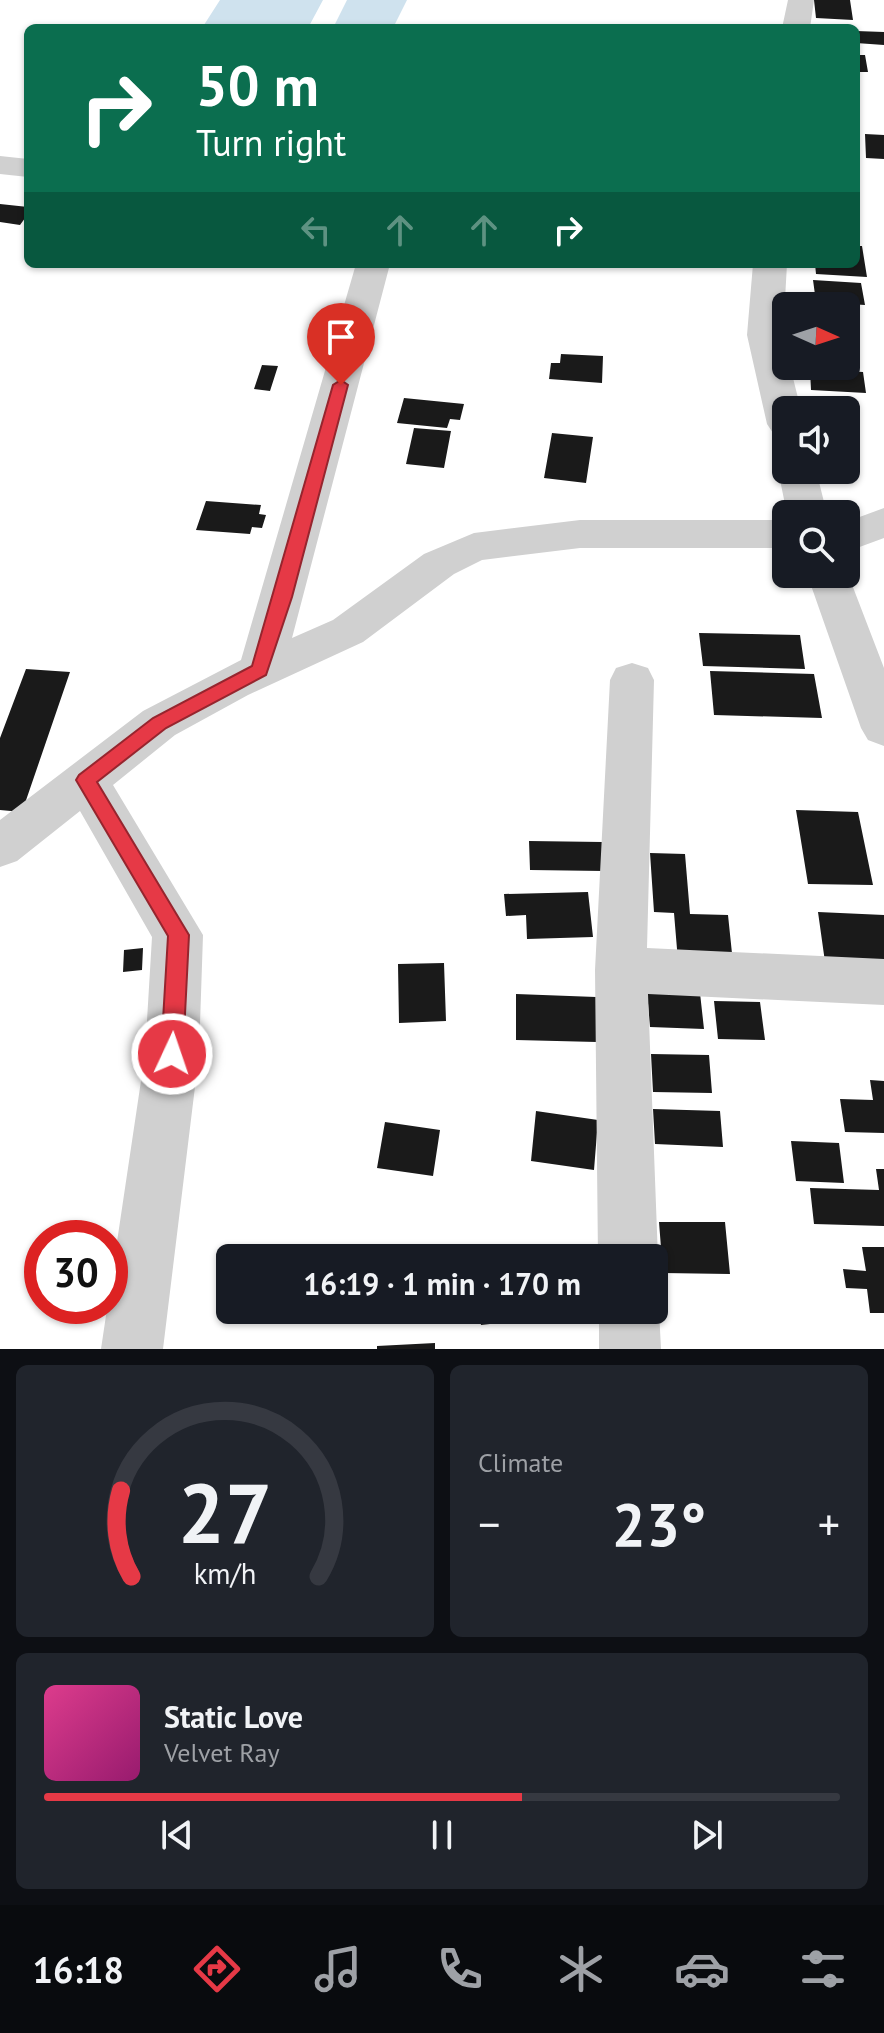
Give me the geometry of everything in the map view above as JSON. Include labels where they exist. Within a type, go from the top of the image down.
[{"type":"street","points":[[797,24],[801,0]]},
{"type":"street","points":[[0,165],[24,168]]},
{"type":"street","points":[[260,670],[287,582],[372,268]]},
{"type":"street","points":[[770,268],[765,335],[779,396]]},
{"type":"street","points":[[860,532],[884,522]]},
{"type":"street","points":[[0,847],[159,723],[260,670],[348,631],[439,564],[474,547],[580,534],[772,534]]},
{"type":"street","points":[[833,588],[882,716]]},
{"type":"street","points":[[628,1244],[621,970],[632,680]]},
{"type":"street","points":[[86,780],[178,935],[172,1054],[132,1349]]},
{"type":"street","points":[[621,970],[884,982]]},
{"type":"street","points":[[629,1324],[630,1349]]},
{"type":"water","points":[[220,0],[323,0],[310,24],[205,24]]},
{"type":"water","points":[[347,0],[407,0],[395,24],[335,24]]},
{"type":"building","points":[[814,0],[850,0],[853,20],[816,18]]},
{"type":"building","points":[[860,31],[884,32],[884,45],[860,43]]},
{"type":"building","points":[[860,55],[865,55],[868,72],[860,72]]},
{"type":"building","points":[[865,134],[884,135],[884,159],[866,158]]},
{"type":"building","points":[[0,204],[24,207],[24,220],[20,225],[0,222]]},
{"type":"building","points":[[862,246],[867,277],[816,274],[815,268],[860,268]]},
{"type":"building","points":[[813,280],[861,283],[865,305],[860,305],[860,292],[815,292]]},
{"type":"building","points":[[561,354],[603,356],[602,383],[549,379],[551,363],[560,363]]},
{"type":"building","points":[[262,365],[278,366],[270,391],[254,389]]},
{"type":"building","points":[[860,372],[863,372],[866,393],[811,390],[811,380],[860,380]]},
{"type":"building","points":[[404,398],[464,404],[460,420],[450,419],[447,428],[397,423]]},
{"type":"building","points":[[414,428],[451,431],[444,468],[406,464]]},
{"type":"building","points":[[552,433],[593,437],[586,483],[544,478]]},
{"type":"building","points":[[206,501],[261,505],[259,514],[266,515],[262,528],[252,527],[250,534],[196,530]]},
{"type":"building","points":[[699,633],[800,635],[805,669],[703,666]]},
{"type":"building","points":[[26,669],[70,672],[22,812],[0,810],[0,738]]},
{"type":"building","points":[[710,671],[814,674],[822,718],[714,715]]},
{"type":"building","points":[[796,810],[858,812],[873,885],[808,884]]},
{"type":"building","points":[[529,841],[602,842],[604,871],[530,870]]},
{"type":"building","points":[[650,853],[685,854],[690,914],[728,915],[733,963],[678,961],[674,913],[654,912]]},
{"type":"building","points":[[588,892],[593,937],[527,939],[526,915],[506,916],[504,894]]},
{"type":"building","points":[[818,912],[884,915],[884,964],[825,962]]},
{"type":"building","points":[[143,948],[142,970],[123,972],[124,950]]},
{"type":"building","points":[[444,963],[446,1021],[399,1023],[398,964]]},
{"type":"building","points":[[647,991],[700,993],[704,1029],[650,1027]]},
{"type":"building","points":[[516,994],[596,997],[597,1042],[516,1040]]},
{"type":"building","points":[[714,1001],[760,1002],[765,1040],[718,1039]]},
{"type":"building","points":[[651,1054],[709,1055],[712,1093],[653,1092]]},
{"type":"building","points":[[870,1080],[884,1081],[884,1133],[845,1132],[840,1099],[873,1100]]},
{"type":"building","points":[[653,1109],[720,1111],[723,1147],[655,1144]]},
{"type":"building","points":[[536,1111],[598,1120],[594,1170],[531,1161]]},
{"type":"building","points":[[385,1122],[440,1130],[433,1176],[377,1168]]},
{"type":"building","points":[[791,1141],[839,1143],[844,1183],[796,1181]]},
{"type":"building","points":[[876,1169],[884,1169],[884,1226],[814,1224],[810,1188],[879,1190]]},
{"type":"building","points":[[659,1222],[725,1222],[730,1274],[668,1273],[668,1244],[661,1244]]},
{"type":"building","points":[[862,1247],[884,1247],[884,1313],[870,1313],[867,1289],[846,1288],[843,1269],[866,1271]]},
{"type":"building","points":[[435,1343],[435,1349],[377,1349],[377,1346]]},
{"type":"route","points":[[172,1054],[178,935],[86,780],[159,723],[260,670],[341,385]]}]
